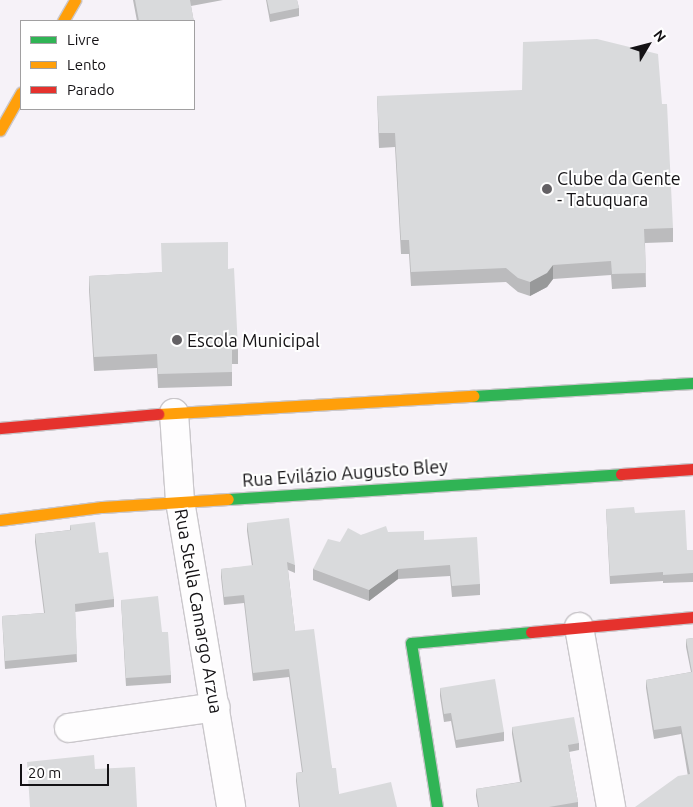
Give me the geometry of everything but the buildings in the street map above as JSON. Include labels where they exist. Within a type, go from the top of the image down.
[{"type":"street","points":[[64,20],[75,0]]},
{"type":"street","points":[[0,130],[20,95]]},
{"type":"street","points":[[0,428],[174,414],[693,383]]},
{"type":"street","name":"Rua Stella Camargo Arzua","points":[[174,414],[180,501],[216,707],[231,807]]},
{"type":"street","name":"Rua Evilázio Augusto Bley","points":[[0,520],[102,507],[180,501],[693,469]]},
{"type":"street","points":[[437,807],[411,643],[693,617]]},
{"type":"street","points":[[579,627],[611,807]]},
{"type":"street","points":[[69,728],[216,707]]},
{"type":"traffic: fast","points":[[473,396],[693,383]]},
{"type":"traffic: fast","points":[[228,499],[621,474]]},
{"type":"traffic: fast","points":[[437,807],[411,643],[531,632]]},
{"type":"traffic: slow","points":[[64,20],[75,0]]},
{"type":"traffic: slow","points":[[0,130],[20,95]]},
{"type":"traffic: slow","points":[[158,414],[473,396]]},
{"type":"traffic: slow","points":[[0,520],[102,507],[228,499]]},
{"type":"traffic: jam","points":[[0,428],[158,414]]},
{"type":"traffic: jam","points":[[621,474],[693,469]]},
{"type":"traffic: jam","points":[[531,632],[693,617]]},
{"type":"place","name":"Clube da Gente - Tatuquara","points":[[547,189]]},
{"type":"place","name":"Escola Municipal","points":[[177,340]]}]
